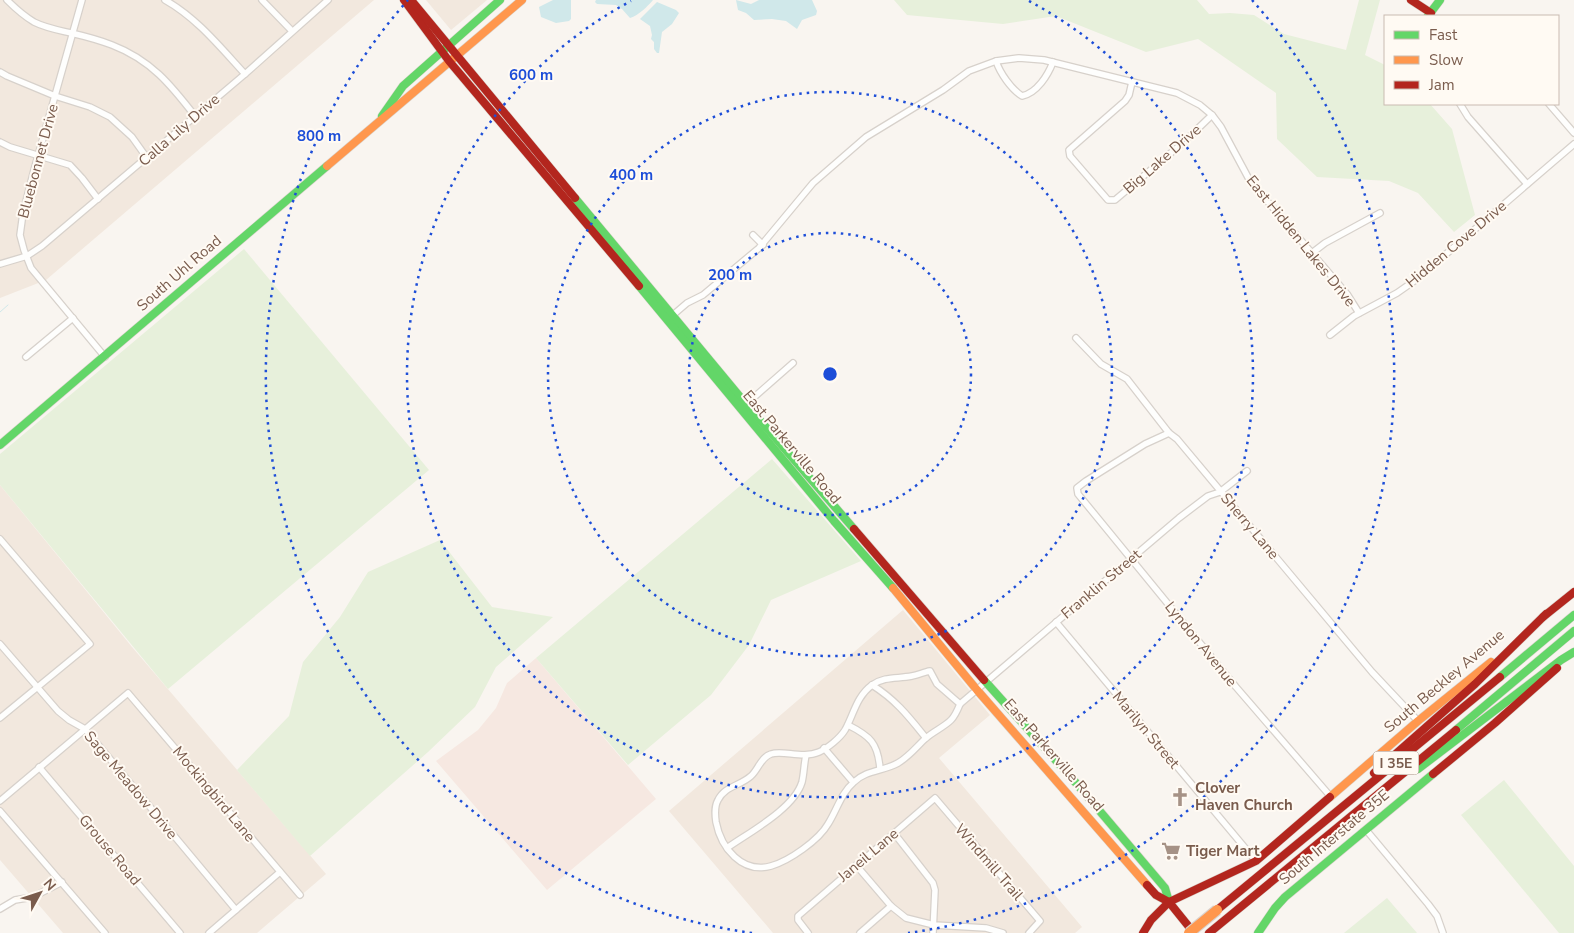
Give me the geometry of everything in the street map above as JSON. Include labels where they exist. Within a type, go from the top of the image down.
[{"type":"main road","name":"East Parkerville Road","points":[[404,0],[743,407],[822,499],[1063,768],[1166,888],[1169,902]]},
{"type":"main road","name":"East Parkerville Road","points":[[411,0],[445,48]]},
{"type":"main road","name":"South Uhl Road","points":[[376,124],[403,86],[500,0]]},
{"type":"main road","name":"South Uhl Road","points":[[0,445],[522,0]]},
{"type":"main road","points":[[1411,0],[1431,15],[1440,0]]},
{"type":"main road","name":"East Parkerville Road","points":[[822,499],[884,578],[977,690],[1156,895],[1169,902],[1194,933]]},
{"type":"main road","name":"South Beckley Avenue","points":[[1143,933],[1151,920],[1169,902],[1256,861],[1574,592]]},
{"type":"main road","points":[[1300,843],[1328,813],[1475,684],[1546,614]]},
{"type":"main road","name":"I 35E","points":[[1189,933],[1574,615]]},
{"type":"main road","name":"I 35E","points":[[1209,933],[1369,803],[1574,631]]},
{"type":"main road","points":[[1369,803],[1422,766],[1561,660],[1574,653]]},
{"type":"main road","name":"South Interstate 35E","points":[[1258,933],[1285,897],[1495,723],[1574,653]]},
{"type":"main road","points":[[992,707],[1018,728],[1021,729],[1025,726]]},
{"type":"main road","points":[[1054,777],[1063,768]]},
{"type":"main road","points":[[1141,878],[1150,870]]},
{"type":"street","points":[[7,0],[33,21],[47,28],[73,33],[113,46],[140,59],[156,70],[168,82],[196,116]]},
{"type":"street","name":"Bluebonnet Drive","points":[[82,0],[38,156],[23,213],[20,235],[31,268],[105,357]]},
{"type":"street","points":[[165,0],[178,7],[196,22],[245,74]]},
{"type":"street","points":[[262,0],[292,31]]},
{"type":"street","name":"Calla Lily Drive","points":[[0,264],[27,256],[42,246],[245,74],[328,0]]},
{"type":"street","name":"East Hidden Lakes Drive","points":[[670,318],[687,303],[702,295],[762,244],[804,192],[858,144],[893,119],[943,90],[969,71],[996,61],[1028,58],[1053,62],[1183,95],[1200,105],[1212,115],[1224,132],[1250,181],[1347,294],[1359,314]]},
{"type":"street","points":[[996,61],[1001,73],[1022,96],[1026,95],[1045,79],[1053,62]]},
{"type":"street","points":[[0,72],[55,96],[90,107],[110,117],[132,137],[147,158]]},
{"type":"street","name":"Big Lake Drive","points":[[1132,82],[1125,101],[1070,148],[1068,152],[1106,199],[1115,200],[1212,115]]},
{"type":"street","points":[[1461,105],[1468,117],[1527,184]]},
{"type":"street","points":[[1550,105],[1574,133]]},
{"type":"street","points":[[0,142],[70,165],[98,199]]},
{"type":"street","name":"Hidden Cove Drive","points":[[1330,335],[1359,314],[1417,279],[1574,144]]},
{"type":"street","points":[[1312,254],[1325,243],[1380,213]]},
{"type":"street","points":[[753,236],[762,244]]},
{"type":"street","points":[[26,357],[73,318]]},
{"type":"street","name":"Sherry Lane","points":[[1076,338],[1101,364],[1127,379],[1169,433],[1177,439],[1372,672],[1418,722]]},
{"type":"street","points":[[743,407],[793,363]]},
{"type":"street","name":"Lyndon Avenue","points":[[1169,433],[1145,444],[1101,470],[1078,488],[1078,494],[1236,687],[1331,797]]},
{"type":"street","name":"Franklin Street","points":[[854,782],[864,774],[897,764],[912,754],[926,738],[953,719],[960,704],[1056,622],[1182,516],[1208,496],[1220,492],[1247,471]]},
{"type":"street","points":[[0,539],[90,644],[0,718]]},
{"type":"street","name":"Marilyn Street","points":[[1056,622],[1256,861]]},
{"type":"street","name":"Sage Meadow Drive","points":[[0,644],[64,716],[85,729],[236,910]]},
{"type":"street","points":[[824,748],[854,782],[844,794],[823,831],[815,839],[781,862],[768,867],[750,866],[739,861],[721,840],[715,815],[715,806],[725,790],[749,778],[764,759],[771,754],[806,755],[820,752],[824,748],[844,732],[856,703],[862,694],[872,685],[886,678],[911,676],[930,671],[937,684],[960,704]]},
{"type":"street","points":[[872,685],[890,697],[926,738]]},
{"type":"street","name":"Mockingbird Lane","points":[[85,729],[128,693],[300,895]]},
{"type":"street","points":[[848,725],[865,734],[874,742],[879,754],[880,769]]},
{"type":"street","points":[[0,801],[85,729]]},
{"type":"street","points":[[727,848],[780,812],[794,796],[801,784],[806,755]]},
{"type":"street","name":"Grouse Road","points":[[39,767],[180,933]]},
{"type":"street","name":"Janeil Lane","points":[[808,933],[798,920],[798,916],[856,864],[935,798],[938,802]]},
{"type":"street","name":"Windmill Trail","points":[[938,802],[1040,922],[1029,933]]},
{"type":"street","points":[[0,811],[105,933]]},
{"type":"street","points":[[1367,831],[1437,916],[1443,933]]},
{"type":"street","points":[[894,833],[933,883],[935,890],[933,933]]},
{"type":"street","points":[[856,864],[891,906],[906,918],[934,925],[986,928],[1003,933]]},
{"type":"street","points":[[210,933],[280,872]]},
{"type":"street","points":[[0,909],[15,900],[33,897],[62,882]]},
{"type":"street","points":[[860,933],[891,906]]},
{"type":"shaded area","points":[[0,0],[374,0],[46,280],[0,298]]},
{"type":"shaded area","points":[[426,0],[487,0],[451,30]]},
{"type":"shaded area","points":[[0,485],[132,647],[326,874],[257,933],[63,933],[0,860]]},
{"type":"shaded area","points":[[903,610],[990,715],[939,758],[1082,927],[1075,933],[773,933],[669,811]]},
{"type":"shaded area","points":[[536,658],[656,799],[547,890],[436,761],[478,730],[496,708],[507,683]]},
{"type":"green space","points":[[894,0],[1197,0],[1209,14],[1254,15],[1284,34],[1346,50],[1359,0],[1380,0],[1365,55],[1384,64],[1384,105],[1431,105],[1452,129],[1475,215],[1454,232],[1418,193],[1389,181],[1317,177],[1277,139],[1276,93],[1198,39],[1146,52],[1056,16],[1003,24],[907,15]]},
{"type":"green space","points":[[244,249],[429,470],[168,689],[0,485],[0,454]]},
{"type":"green space","points":[[772,459],[861,561],[771,600],[749,645],[711,695],[628,765],[536,658]]},
{"type":"green space","points":[[440,540],[492,607],[553,617],[496,667],[475,707],[428,752],[310,856],[237,770],[289,716],[303,662],[340,617],[368,572]]},
{"type":"green space","points":[[1504,780],[1574,866],[1574,933],[1559,933],[1461,815]]},
{"type":"green space","points":[[1387,898],[1417,933],[1344,933]]},
{"type":"water","points":[[553,0],[571,0],[571,19],[569,21],[556,23],[541,17],[539,7]]},
{"type":"water","points":[[596,0],[653,0],[640,13],[630,18],[616,5],[597,4]]},
{"type":"water","points":[[736,0],[751,4],[759,0],[812,0],[817,11],[816,15],[802,20],[797,29],[786,21],[772,19],[754,20],[746,13],[738,10]]},
{"type":"water","points":[[657,2],[679,13],[672,24],[662,32],[659,53],[654,49],[650,26],[640,19]]},
{"type":"waterway","points":[[0,312],[8,305]]},
{"type":"traffic: fast","points":[[382,116],[403,86],[500,0]]},
{"type":"traffic: fast","points":[[1429,15],[1440,0]]},
{"type":"traffic: fast","points":[[0,445],[327,166]]},
{"type":"traffic: fast","points":[[575,198],[746,404],[854,529]]},
{"type":"traffic: fast","points":[[639,286],[834,521],[893,588]]},
{"type":"traffic: fast","points":[[1500,677],[1574,615]]},
{"type":"traffic: fast","points":[[1456,730],[1574,631]]},
{"type":"traffic: fast","points":[[1418,769],[1574,652]]},
{"type":"traffic: fast","points":[[984,680],[1076,783],[1165,888],[1169,902]]},
{"type":"traffic: fast","points":[[1258,933],[1285,897],[1433,774]]},
{"type":"traffic: slow","points":[[327,166],[522,0]]},
{"type":"traffic: slow","points":[[893,588],[977,690],[1147,885]]},
{"type":"traffic: slow","points":[[1330,797],[1418,721],[1491,662]]},
{"type":"traffic: slow","points":[[1189,933],[1217,910]]},
{"type":"traffic: jam","points":[[404,0],[449,61],[639,286]]},
{"type":"traffic: jam","points":[[411,0],[575,198]]},
{"type":"traffic: jam","points":[[1411,0],[1431,13]]},
{"type":"traffic: jam","points":[[854,529],[984,680]]},
{"type":"traffic: jam","points":[[1543,617],[1574,592]]},
{"type":"traffic: jam","points":[[1374,773],[1475,684],[1546,614]]},
{"type":"traffic: jam","points":[[1433,774],[1495,723],[1557,668]]},
{"type":"traffic: jam","points":[[1217,910],[1500,677]]},
{"type":"traffic: jam","points":[[1209,933],[1456,730]]},
{"type":"traffic: jam","points":[[1143,933],[1151,920],[1169,902],[1256,861],[1330,797]]},
{"type":"traffic: jam","points":[[1147,885],[1156,895],[1169,902],[1194,933]]},
{"type":"place","name":"Clover Haven Church","points":[[1180,797]]},
{"type":"place","name":"Tiger Mart","points":[[1171,851]]}]
